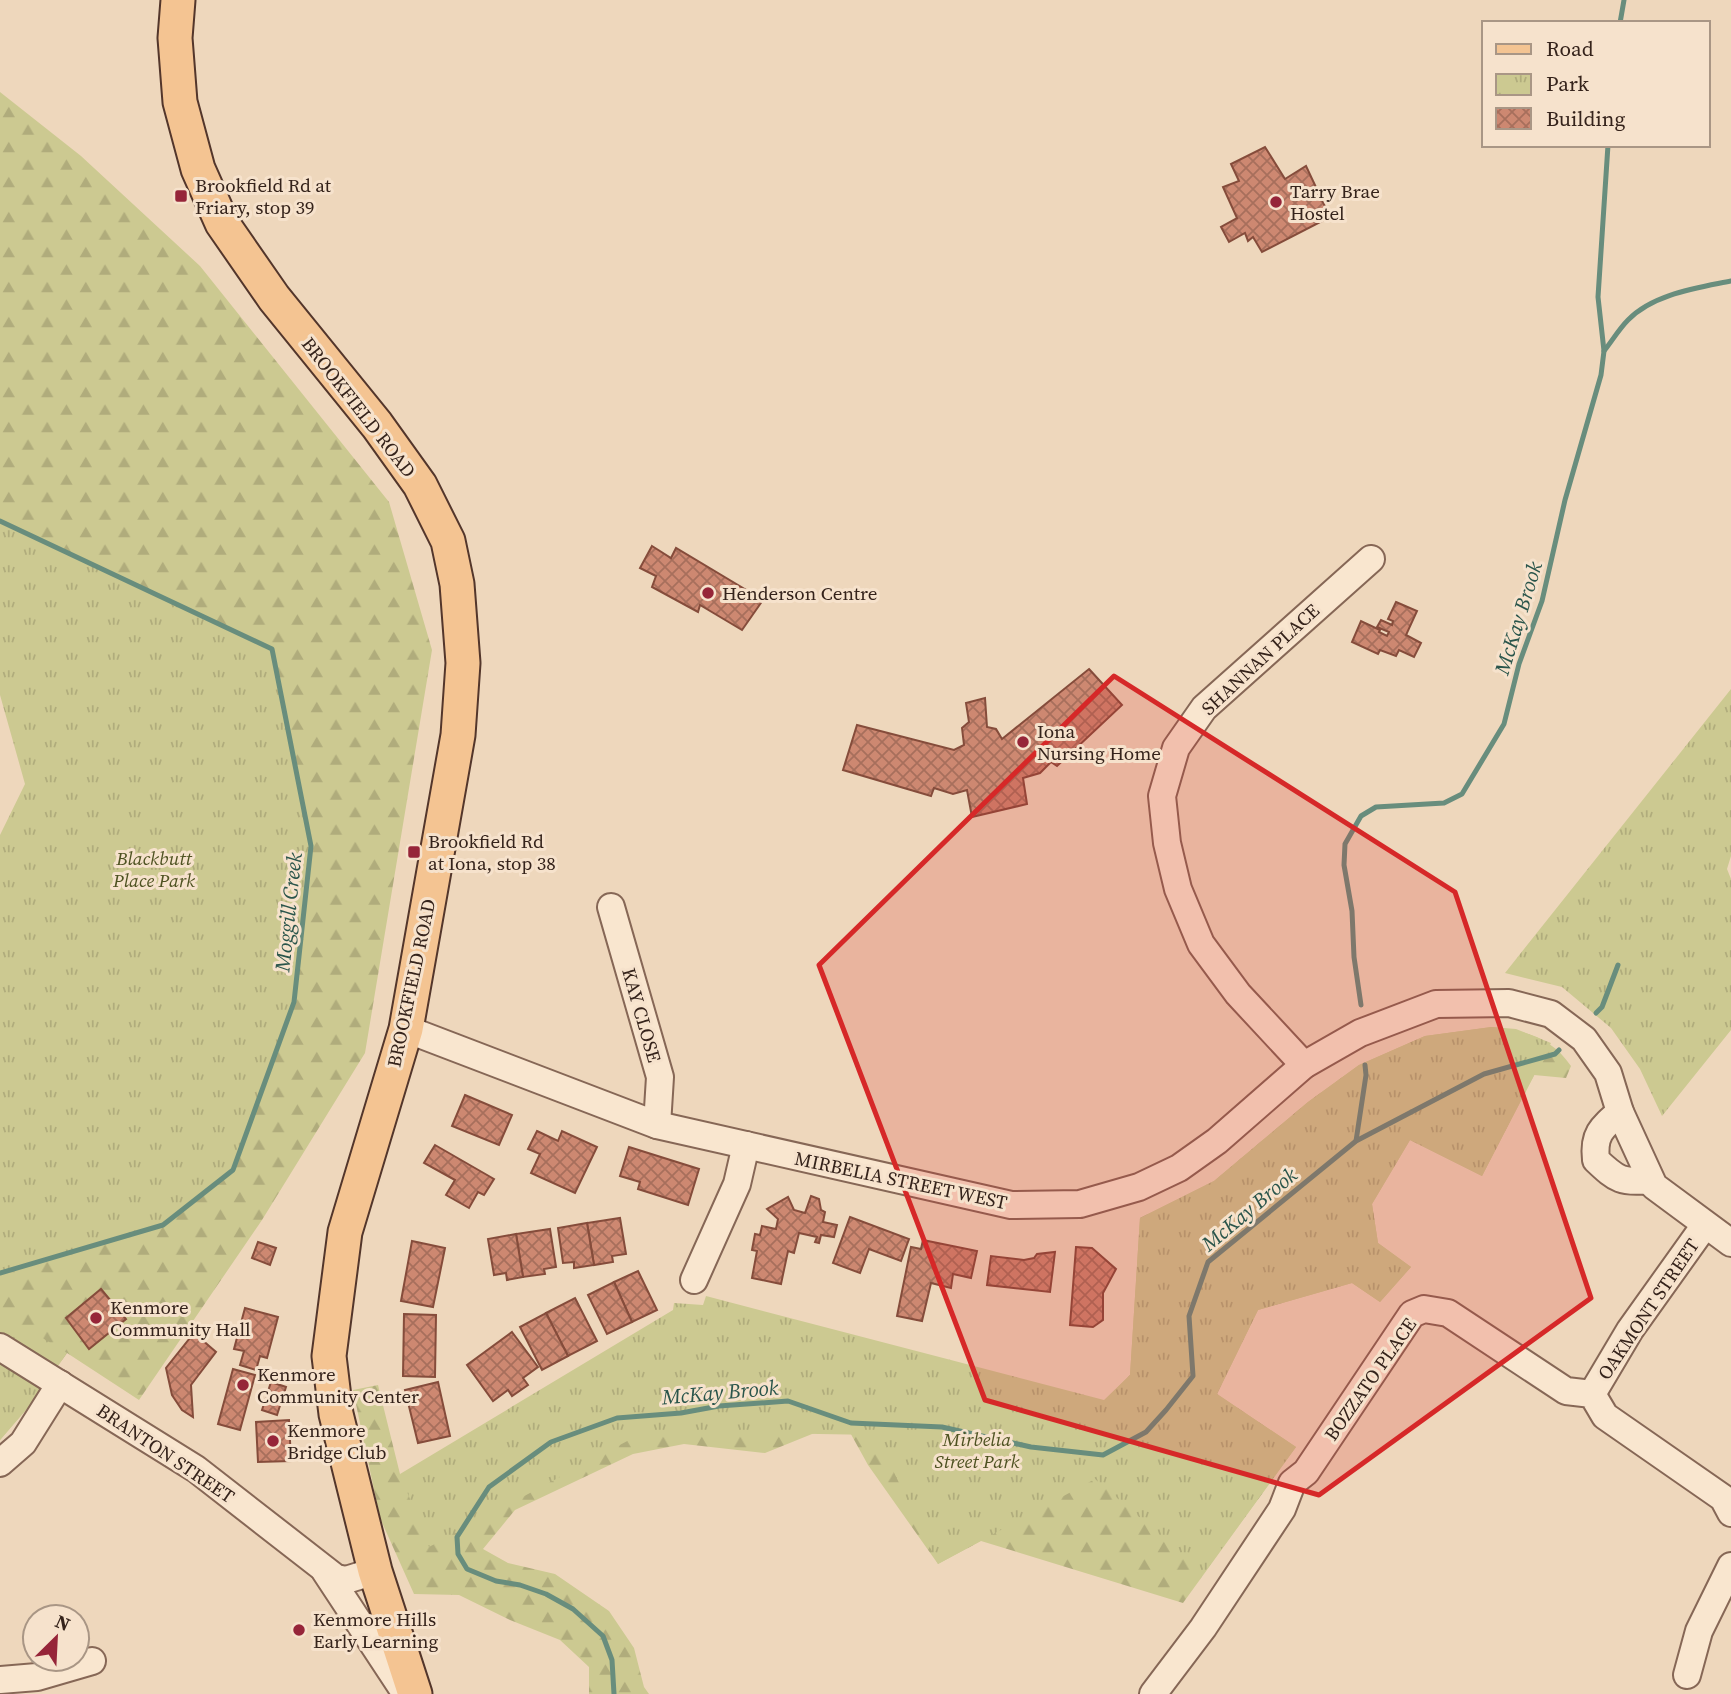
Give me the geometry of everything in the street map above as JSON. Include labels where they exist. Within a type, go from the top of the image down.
[{"type":"main road","name":"BROOKFIELD ROAD","points":[[178,0],[175,38],[180,102],[198,169],[222,223],[274,298],[377,425],[420,485],[448,541],[455,573],[463,663],[458,735],[406,1030],[345,1232],[329,1356],[336,1413],[375,1571],[415,1694]]},
{"type":"street","name":"SHANNAN PLACE","points":[[1304,1065],[1238,994],[1201,944],[1178,889],[1167,843],[1162,796],[1176,748],[1203,708],[1371,559]]},
{"type":"street","name":"KAY CLOSE","points":[[611,907],[660,1077],[657,1125]]},
{"type":"street","name":"MIRBELIA STREET WEST","points":[[406,1030],[657,1125],[1011,1205],[1080,1204],[1139,1187],[1179,1168],[1217,1141],[1304,1065],[1360,1032],[1436,1004],[1509,1003],[1551,1014],[1584,1039],[1608,1073],[1620,1112],[1654,1186],[1731,1243]]},
{"type":"street","points":[[1620,1112],[1602,1127],[1594,1144],[1596,1160],[1610,1173],[1627,1182],[1650,1180]]},
{"type":"street","points":[[694,1280],[737,1184],[746,1145]]},
{"type":"street","name":"OAKMONT STREET","points":[[1592,1394],[1630,1330],[1705,1225]]},
{"type":"street","name":"BOZZATO PLACE","points":[[1153,1694],[1203,1628],[1282,1509],[1292,1483],[1306,1472],[1412,1314],[1424,1309],[1448,1313],[1566,1391],[1592,1394]]},
{"type":"street","name":"BRANTON STREET","points":[[0,1347],[196,1469],[336,1578],[346,1580],[375,1571]]},
{"type":"street","points":[[0,1463],[23,1443],[60,1384]]},
{"type":"street","points":[[1592,1394],[1605,1416],[1723,1498],[1731,1513]]},
{"type":"street","points":[[1687,1675],[1699,1631],[1731,1566]]},
{"type":"street","name":"BRANTON STREET","points":[[325,1571],[406,1694]]},
{"type":"street","points":[[0,1680],[37,1677],[92,1661]]},
{"type":"highlighted area","points":[[1114,676],[1455,892],[1591,1298],[1319,1495],[985,1400],[819,965]]},
{"type":"green space","points":[[0,92],[81,156],[200,266],[389,502],[432,650],[365,1053],[262,1220],[139,1400],[67,1353],[31,1404],[0,1440],[0,1157],[94,1139],[0,574]]},
{"type":"green space","name":"Blackbutt Place Park","points":[[0,521],[272,649],[311,846],[294,1002],[233,1170],[163,1225],[0,1273],[0,835],[25,784],[0,695]]},
{"type":"green space","points":[[1731,689],[1731,856],[1727,869],[1731,879],[1731,1030],[1662,1116],[1640,1069],[1611,1028],[1562,987],[1505,973]]},
{"type":"green space","name":"Mirbelia Street Park","points":[[1491,1027],[1526,1033],[1555,1048],[1571,1066],[1566,1078],[1534,1075],[1482,1176],[1410,1140],[1372,1204],[1378,1243],[1411,1267],[1380,1302],[1352,1283],[1258,1310],[1217,1394],[1296,1447],[1183,1603],[981,1541],[938,1564],[868,1465],[847,1427],[817,1432],[765,1453],[684,1444],[633,1454],[515,1510],[483,1549],[508,1563],[555,1574],[609,1611],[634,1648],[644,1687],[649,1694],[589,1694],[589,1667],[560,1640],[459,1595],[414,1594],[380,1518],[353,1390],[378,1385],[400,1474],[425,1483],[595,1385],[1075,1430],[1130,1375],[1140,1218],[1214,1181],[1308,1102],[1359,1065],[1425,1036]]},
{"type":"green space","name":"Mirbelia Street Park","points":[[1492,1027],[1516,1029],[1551,1043],[1482,1176],[1410,1140],[1372,1204],[1378,1243],[1411,1267],[1380,1302],[1352,1283],[1258,1310],[1217,1394],[1296,1447],[1204,1573],[1095,1479],[938,1564],[876,1435],[646,1431],[429,1547],[400,1474],[673,1310],[674,1303],[703,1305],[706,1296],[1104,1400],[1130,1375],[1140,1218],[1214,1181],[1308,1102],[1359,1065],[1425,1036]]},
{"type":"green space","points":[[0,1312],[67,1353],[31,1404],[0,1440]]},
{"type":"building","name":"Tarry Brae Hostel","points":[[1265,147],[1285,179],[1306,166],[1330,217],[1262,252],[1253,237],[1248,241],[1245,233],[1229,242],[1221,227],[1237,218],[1223,187],[1239,181],[1231,164]]},
{"type":"building","name":"Henderson Centre","points":[[652,546],[671,558],[676,548],[763,600],[742,630],[700,605],[698,612],[652,587],[656,576],[640,568]]},
{"type":"building","points":[[1396,602],[1417,611],[1406,635],[1421,643],[1414,657],[1399,650],[1396,656],[1380,650],[1378,654],[1352,642],[1361,621],[1387,636],[1389,632],[1377,627],[1381,620],[1392,625],[1393,621],[1388,619]]},
{"type":"building","name":"Iona Nursing Home","points":[[1089,669],[1122,705],[1057,766],[1051,762],[1040,773],[1023,778],[1027,804],[972,817],[967,790],[953,794],[934,788],[931,796],[843,770],[857,725],[954,750],[964,745],[962,728],[969,722],[966,703],[985,698],[987,727],[996,729],[1002,739]]},
{"type":"building","points":[[465,1095],[512,1115],[499,1145],[452,1126]]},
{"type":"building","points":[[537,1131],[558,1141],[562,1131],[597,1147],[575,1193],[531,1173],[540,1154],[528,1149]]},
{"type":"building","points":[[435,1145],[494,1179],[484,1195],[478,1192],[469,1208],[446,1195],[455,1180],[424,1163]]},
{"type":"building","points":[[629,1147],[699,1169],[688,1205],[638,1189],[640,1182],[620,1176]]},
{"type":"building","points":[[811,1196],[819,1199],[821,1210],[825,1212],[823,1222],[837,1225],[834,1237],[821,1235],[819,1243],[815,1242],[817,1237],[799,1233],[794,1253],[788,1251],[781,1284],[752,1278],[757,1251],[752,1250],[755,1234],[760,1235],[762,1226],[776,1229],[778,1219],[767,1209],[788,1197],[794,1210],[805,1213]]},
{"type":"building","points":[[850,1217],[909,1239],[901,1261],[869,1249],[860,1273],[833,1263]]},
{"type":"building","points":[[620,1218],[626,1254],[612,1256],[613,1262],[594,1265],[587,1223]]},
{"type":"building","points":[[587,1223],[594,1265],[574,1268],[574,1262],[563,1263],[558,1228]]},
{"type":"building","points":[[550,1229],[556,1267],[544,1269],[545,1274],[523,1277],[516,1234]]},
{"type":"building","points":[[516,1234],[523,1277],[507,1280],[506,1273],[494,1275],[488,1239]]},
{"type":"building","points":[[923,1240],[977,1251],[971,1278],[953,1274],[951,1288],[931,1283],[922,1321],[897,1316],[911,1247],[921,1249]]},
{"type":"building","points":[[412,1241],[445,1248],[433,1307],[401,1301]]},
{"type":"building","points":[[258,1242],[276,1248],[270,1265],[252,1258]]},
{"type":"building","points":[[1076,1247],[1092,1248],[1116,1269],[1103,1293],[1103,1320],[1093,1327],[1070,1325]]},
{"type":"building","points":[[1055,1252],[1050,1292],[987,1285],[991,1256],[1024,1260],[1034,1258],[1037,1254]]},
{"type":"building","points":[[638,1271],[657,1310],[632,1322],[614,1282]]},
{"type":"building","points":[[614,1282],[632,1322],[607,1334],[588,1295]]},
{"type":"building","name":"Kenmore Community Hall","points":[[101,1289],[126,1319],[89,1349],[66,1318]]},
{"type":"building","points":[[575,1298],[597,1341],[568,1356],[546,1313]]},
{"type":"building","points":[[245,1308],[278,1317],[267,1358],[260,1356],[256,1370],[240,1365],[244,1351],[234,1349]]},
{"type":"building","points":[[546,1313],[568,1356],[542,1370],[520,1327]]},
{"type":"building","points":[[404,1314],[436,1315],[435,1377],[403,1376]]},
{"type":"building","points":[[512,1332],[538,1367],[523,1378],[528,1385],[512,1396],[508,1390],[493,1401],[467,1365]]},
{"type":"building","points":[[194,1333],[216,1352],[191,1385],[193,1417],[182,1410],[172,1395],[166,1368]]},
{"type":"building","points":[[233,1369],[255,1375],[240,1430],[218,1424]]},
{"type":"building","points":[[271,1382],[286,1387],[277,1415],[262,1410]]},
{"type":"building","points":[[438,1382],[450,1436],[418,1443],[405,1390]]},
{"type":"building","name":"Kenmore Bridge Club","points":[[289,1420],[291,1461],[258,1462],[256,1422]]},
{"type":"waterway","name":"McKay Brook","points":[[1620,21],[1624,0]]},
{"type":"waterway","name":"McKay Brook","points":[[1361,1005],[1354,957],[1352,911],[1344,865],[1345,844],[1361,816],[1376,807],[1444,803],[1462,794],[1504,724],[1519,664],[1542,601],[1565,500],[1601,375],[1604,351],[1598,297],[1608,147]]},
{"type":"waterway","points":[[1604,351],[1628,320],[1650,304],[1676,293],[1731,281]]},
{"type":"waterway","name":"Moggill Creek","points":[[0,521],[272,649],[311,846],[294,1002],[233,1170],[163,1225],[0,1273]]},
{"type":"waterway","points":[[1596,1013],[1602,1007],[1618,965]]},
{"type":"waterway","name":"McKay Brook","points":[[614,1694],[612,1660],[603,1636],[573,1609],[546,1594],[520,1585],[496,1581],[467,1569],[458,1554],[457,1537],[489,1487],[551,1442],[617,1418],[788,1401],[851,1423],[942,1427],[1031,1447],[1103,1455],[1146,1432],[1193,1376],[1189,1316],[1208,1262],[1356,1141],[1484,1074],[1555,1054],[1559,1050]]},
{"type":"waterway","name":"McKay Brook","points":[[1356,1141],[1366,1075],[1365,1065]]},
{"type":"place","name":"Brookfield Rd at Friary, stop 39","points":[[181,196]]},
{"type":"place","name":"Tarry Brae Hostel","points":[[1276,202]]},
{"type":"place","name":"Henderson Centre","points":[[708,593]]},
{"type":"place","name":"Iona Nursing Home","points":[[1023,742]]},
{"type":"place","name":"Brookfield Rd at Iona, stop 38","points":[[414,852]]},
{"type":"place","name":"Kenmore Community Hall","points":[[96,1318]]},
{"type":"place","name":"Kenmore Community Center","points":[[243,1385]]},
{"type":"place","name":"Kenmore Bridge Club","points":[[273,1441]]},
{"type":"place","name":"Kenmore Hills Early Learning","points":[[299,1630]]}]
